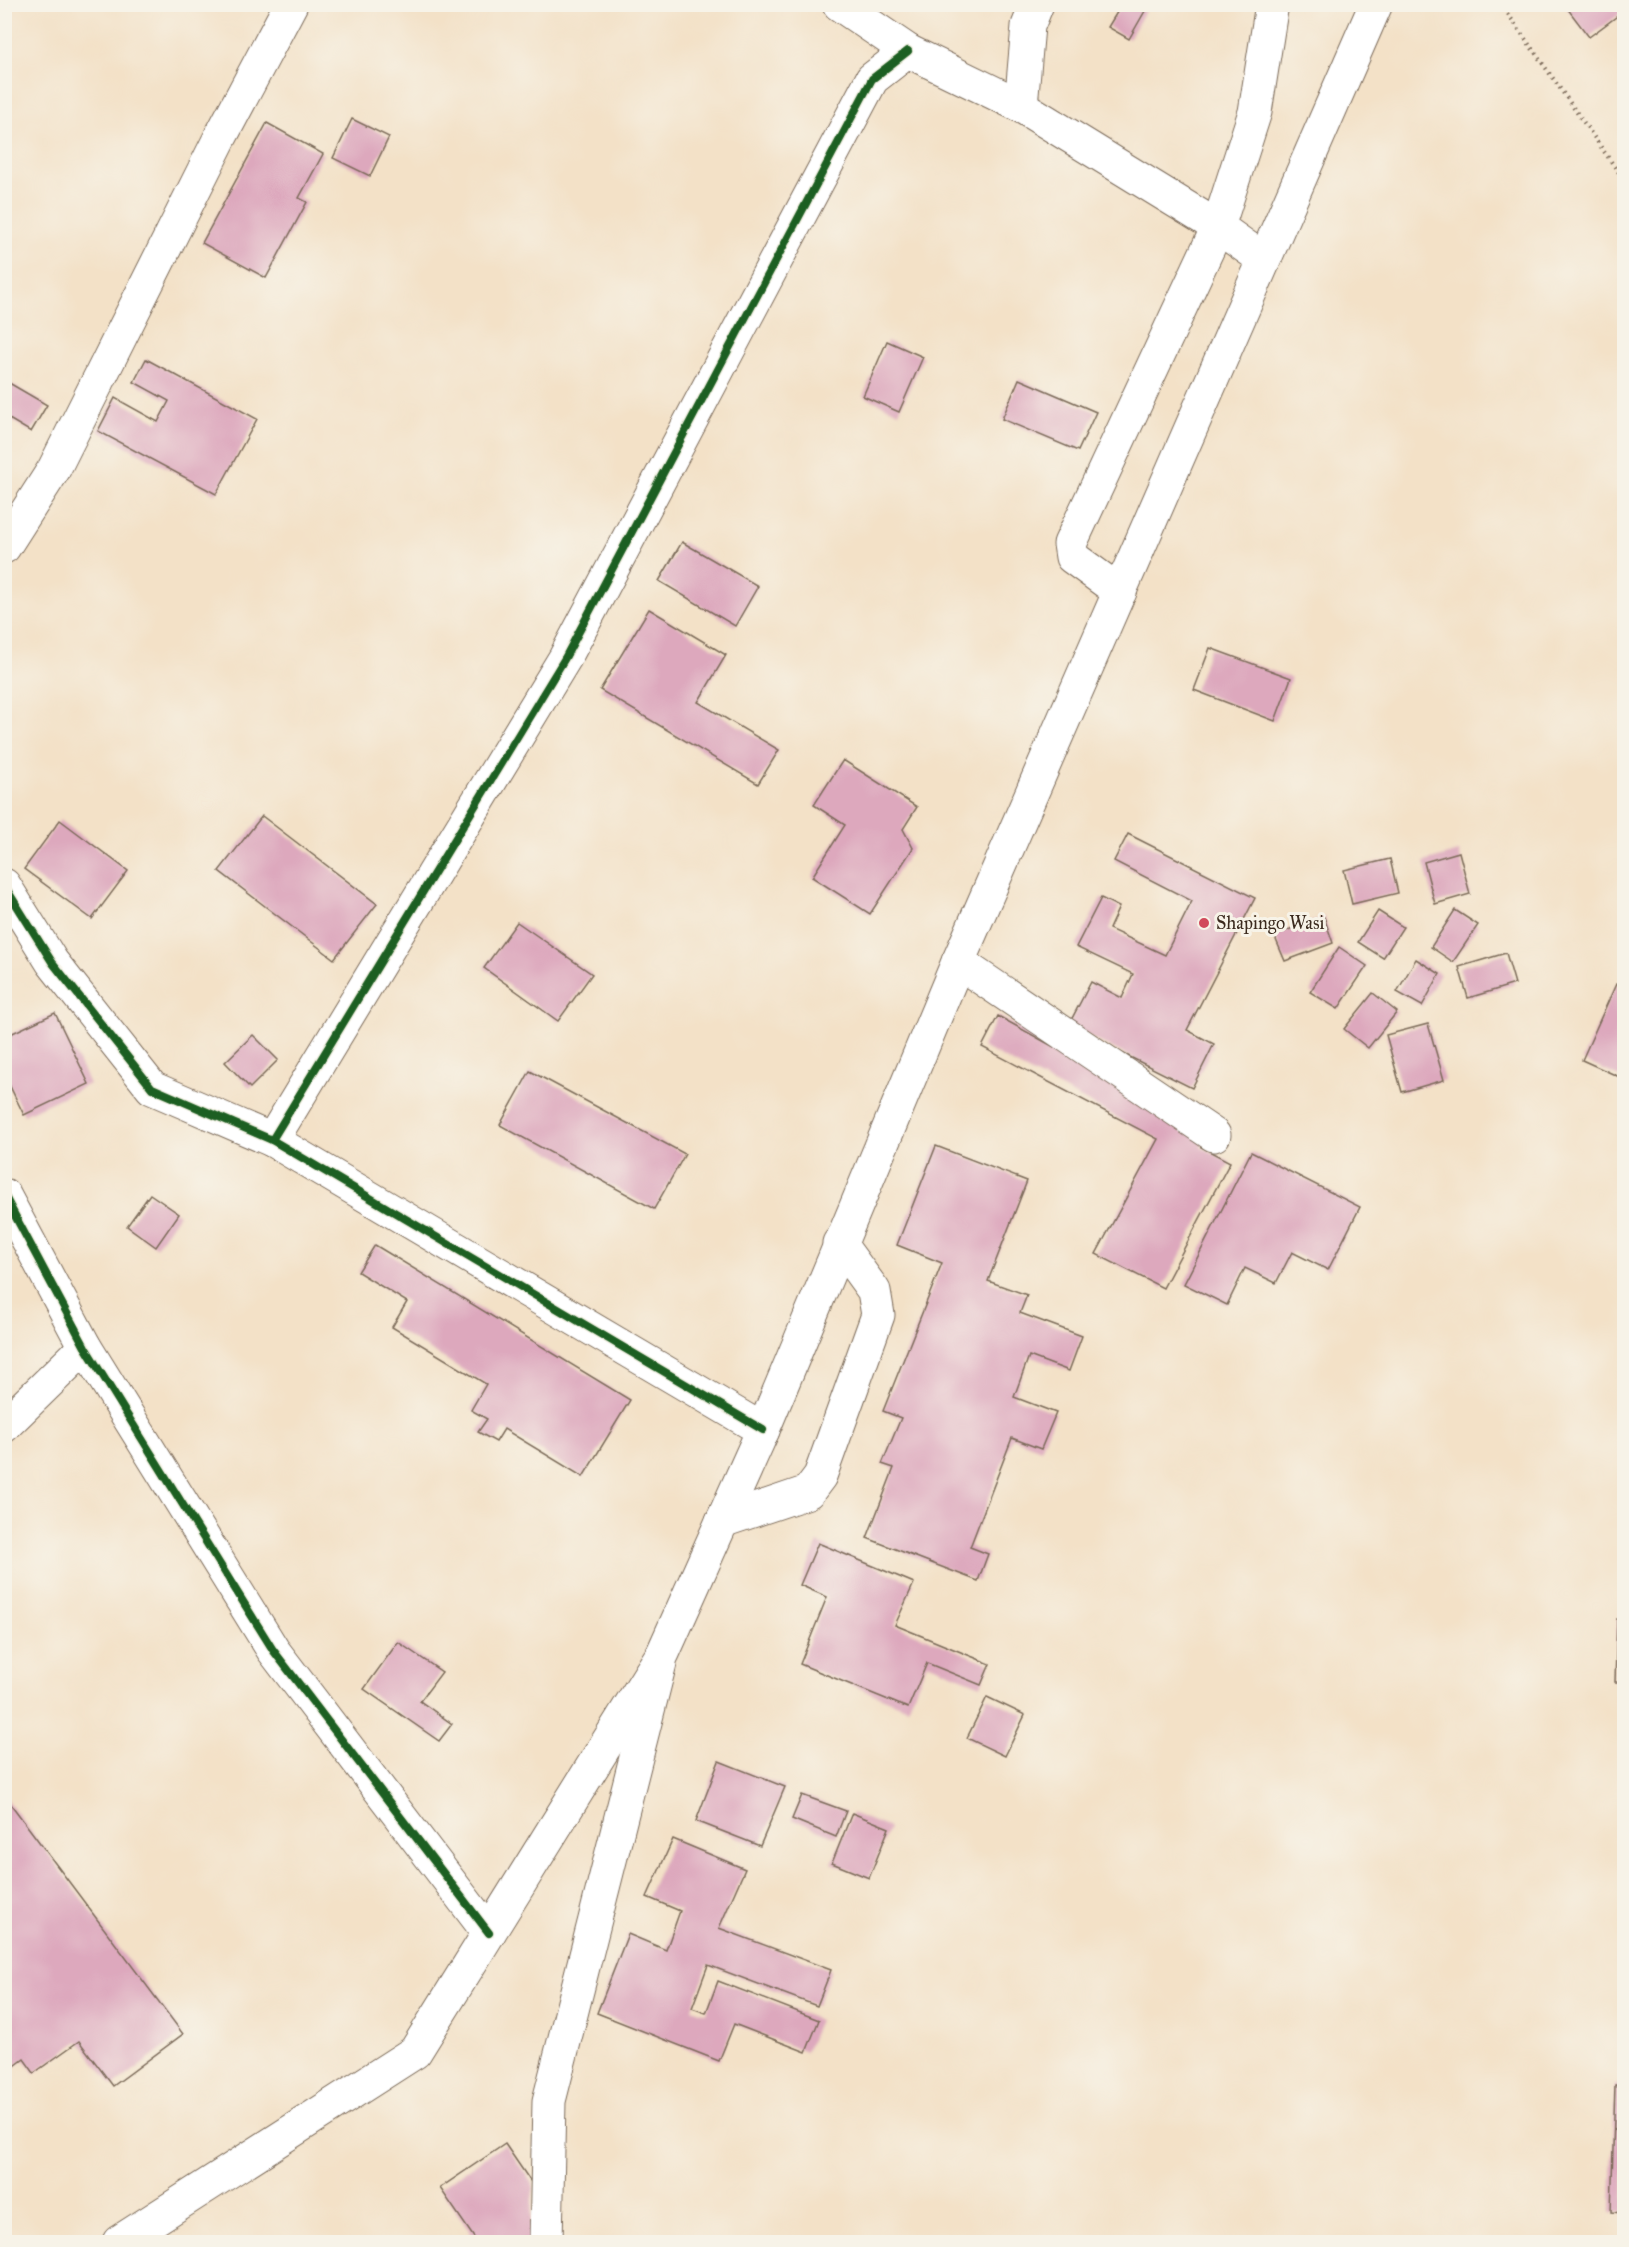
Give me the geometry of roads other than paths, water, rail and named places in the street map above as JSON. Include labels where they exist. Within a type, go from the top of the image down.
[{"type":"main road","points":[[4,547],[54,469],[221,136],[291,4]]},
{"type":"main road","points":[[839,4],[908,51],[1021,105],[1218,227],[1263,259]]},
{"type":"main road","points":[[1021,105],[1028,26],[1037,4]]},
{"type":"main road","points":[[1120,592],[1072,557],[1070,544],[1218,227],[1255,112],[1272,4]]},
{"type":"main road","points":[[119,2242],[415,2052],[663,1653],[763,1430],[958,962],[1376,4]]},
{"type":"main road","points":[[272,1140],[565,658],[872,79],[908,51]]},
{"type":"main road","points":[[4,885],[52,962],[152,1088],[272,1140],[763,1430]]},
{"type":"main road","points":[[958,962],[1214,1135]]},
{"type":"main road","points":[[4,1195],[85,1347],[273,1650],[489,1933]]},
{"type":"main road","points":[[722,1521],[807,1492],[820,1476],[878,1316],[874,1291],[839,1243]]},
{"type":"main road","points":[[4,1426],[85,1347]]},
{"type":"main road","points":[[546,2242],[549,2101],[663,1653]]},
{"type":"place","name":"Shapingo Wasi","points":[[1204,923]]}]
